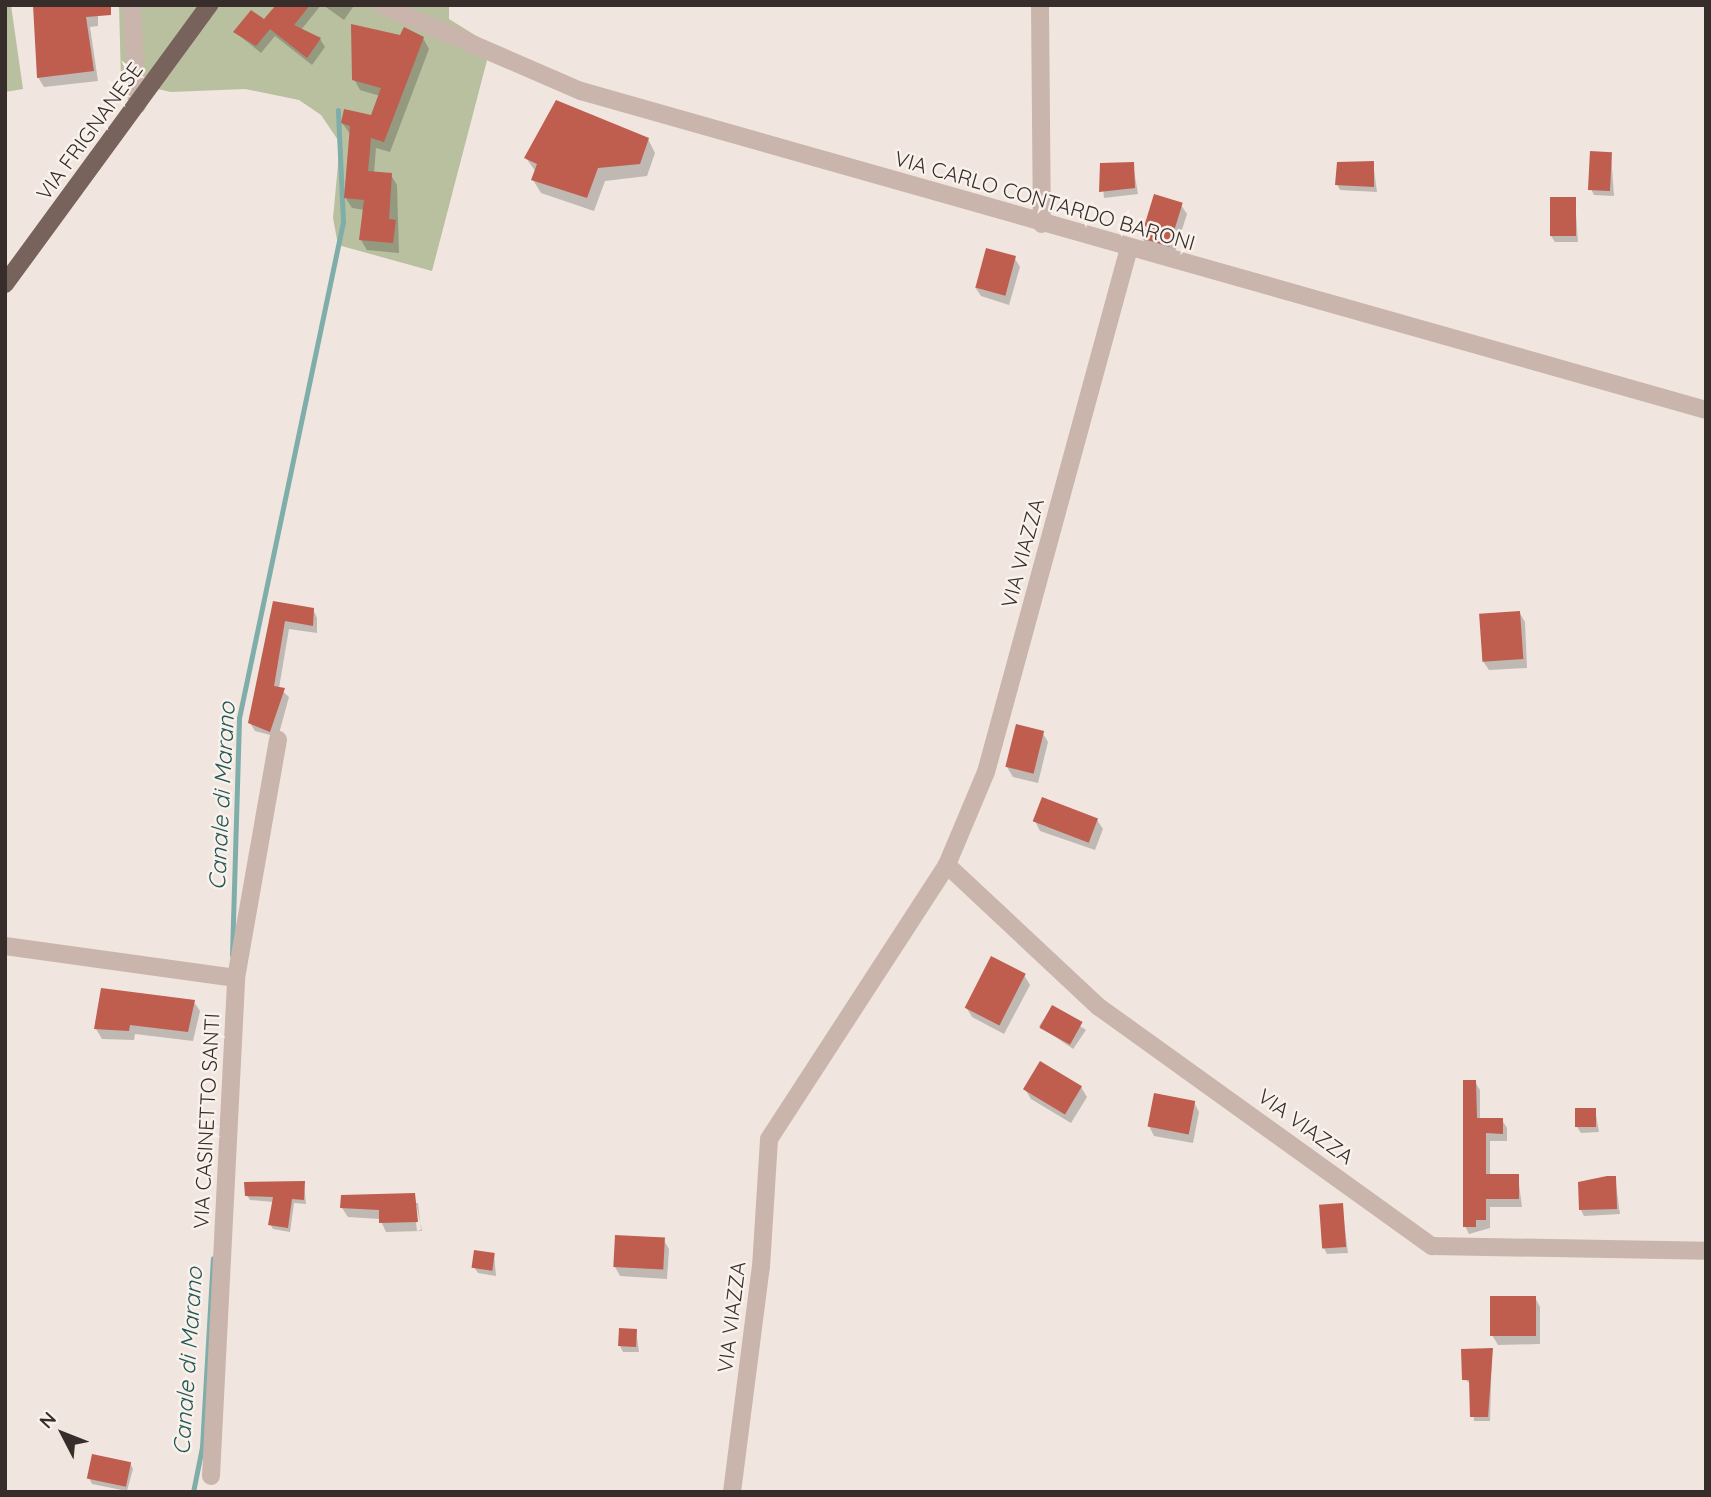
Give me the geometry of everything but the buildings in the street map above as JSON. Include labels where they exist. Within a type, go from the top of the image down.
[{"type":"main road","name":"VIA FRIGNANESE","points":[[5,284],[208,5]]},
{"type":"street","points":[[132,5],[137,105]]},
{"type":"street","name":"VIA CARLO CONTARDO BARONI","points":[[382,5],[580,92],[1706,410]]},
{"type":"street","points":[[1040,5],[1042,224]]},
{"type":"street","name":"VIA VIAZZA","points":[[732,1492],[762,1255],[769,1139],[947,865],[986,772],[1129,248]]},
{"type":"street","name":"VIA CASINETTO SANTI","points":[[211,1476],[230,977],[278,740]]},
{"type":"street","name":"VIA VIAZZA","points":[[947,865],[1099,1007],[1432,1246],[1706,1251]]},
{"type":"street","points":[[5,946],[230,977]]},
{"type":"green space","points":[[5,5],[11,5],[23,89],[5,92]]},
{"type":"green space","points":[[119,5],[449,5],[449,19],[491,45],[432,271],[338,245],[333,218],[340,143],[321,115],[299,100],[245,89],[171,92],[121,81]]},
{"type":"waterway","name":"Canale di Marano","points":[[232,955],[239,718],[343,222],[338,110]]},
{"type":"waterway","name":"Canale di Marano","points":[[193,1492],[202,1447],[213,1258]]}]
